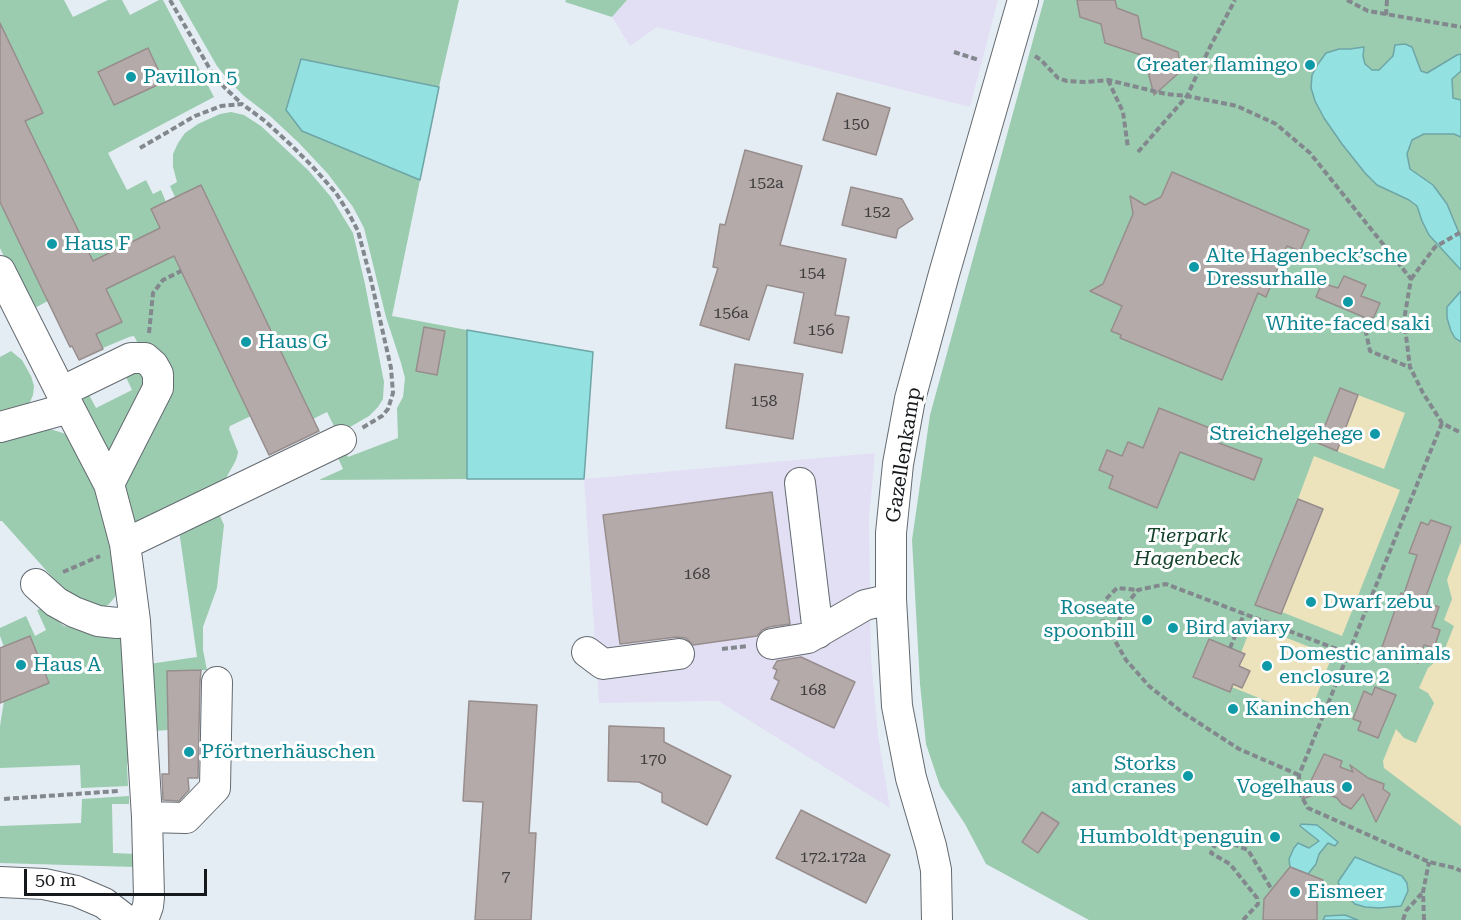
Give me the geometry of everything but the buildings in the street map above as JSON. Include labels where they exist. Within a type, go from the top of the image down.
[{"type":"street","name":"Gazellenkamp","points":[[937,920],[936,870],[910,778],[897,706],[891,599],[892,521],[898,464],[910,399],[1023,0]]},
{"type":"street","points":[[0,271],[109,484],[125,544],[135,621],[147,803],[149,897],[143,920]]},
{"type":"street","points":[[0,427],[64,400],[131,358],[145,358],[158,374],[158,388],[109,484]]},
{"type":"street","points":[[125,544],[340,440]]},
{"type":"street","points":[[800,483],[818,633]]},
{"type":"street","points":[[36,584],[56,602],[98,621],[117,623],[135,621]]},
{"type":"street","points":[[772,644],[808,638],[865,605],[891,599]]},
{"type":"street","points":[[587,652],[603,664],[680,654]]},
{"type":"street","points":[[147,803],[186,818],[215,788],[218,682]]},
{"type":"street","points":[[0,882],[44,884],[76,891],[104,903],[126,920]]},
{"type":"path","points":[[170,0],[211,71],[242,104],[265,121],[312,165],[336,193],[358,231],[392,368],[393,393],[388,409],[382,416],[340,440]]},
{"type":"path","points":[[1138,152],[1187,96],[1235,0]]},
{"type":"path","points":[[1347,0],[1368,12],[1461,27]]},
{"type":"path","points":[[1386,15],[1388,0]]},
{"type":"path","points":[[954,52],[985,61]]},
{"type":"path","points":[[1034,55],[1058,78],[1067,81],[1108,80],[1167,94],[1237,106],[1276,124],[1310,153],[1411,279]]},
{"type":"path","points":[[1108,80],[1123,112],[1128,148]]},
{"type":"path","points":[[140,148],[195,116],[221,106],[242,104]]},
{"type":"path","points":[[1461,231],[1435,247],[1411,279],[1404,320],[1410,367],[1423,393],[1442,423],[1461,432]]},
{"type":"path","points":[[145,358],[153,293],[163,280],[181,271]]},
{"type":"path","points":[[1350,322],[1365,328],[1370,351],[1410,367]]},
{"type":"path","points":[[1442,423],[1299,775],[1300,794],[1308,808],[1429,862],[1461,871]]},
{"type":"path","points":[[36,584],[125,544]]},
{"type":"path","points":[[1299,775],[1239,749],[1182,712],[1149,686],[1126,660],[1114,639],[1105,631],[1102,615],[1106,599],[1117,588],[1138,590],[1166,584],[1347,653]]},
{"type":"path","points":[[1114,639],[1122,610],[1138,590]]},
{"type":"path","points":[[1230,648],[1244,614]]},
{"type":"path","points":[[4,799],[147,803]]},
{"type":"path","points":[[1243,920],[1258,904],[1257,898],[1230,864],[1211,853],[1218,838],[1248,850],[1272,890]]},
{"type":"path","points":[[1424,920],[1423,892],[1429,862]]},
{"type":"path","points":[[1455,868],[1461,863]]},
{"type":"path","points":[[1403,920],[1406,911],[1423,892]]},
{"type":"shaded area","points":[[627,0],[998,0],[970,107],[657,27],[630,46],[612,17]]},
{"type":"shaded area","points":[[875,453],[869,519],[871,658],[878,735],[890,808],[718,701],[599,703],[584,479]]},
{"type":"green space","points":[[0,0],[64,0],[73,17],[108,0],[122,0],[130,15],[163,0],[214,97],[108,153],[127,190],[146,180],[153,194],[161,190],[166,202],[160,228],[93,261],[25,121],[43,113],[0,23]]},
{"type":"green space","points":[[179,0],[459,0],[439,87],[301,59],[302,131],[420,180],[392,316],[467,330],[467,479],[319,480],[343,469],[335,451],[343,447],[348,457],[398,438],[397,408],[403,397],[405,378],[386,317],[364,228],[353,207],[328,174],[270,116],[244,96],[217,66]]},
{"type":"green space","points":[[566,0],[627,0],[612,17],[565,2]]},
{"type":"green space","name":"Tierpark Hagenbeck","points":[[1044,0],[1461,0],[1461,920],[1089,920],[986,864],[965,824],[940,786],[926,744],[920,684],[912,540],[930,415]]},
{"type":"green space","points":[[231,112],[244,115],[261,126],[308,170],[331,197],[353,233],[384,382],[383,399],[369,416],[338,434],[327,412],[313,419],[201,185],[175,197],[170,186],[177,182],[173,167],[173,154],[185,133],[198,124],[220,114]]},
{"type":"green space","points":[[0,203],[48,301],[29,311],[0,248]]},
{"type":"green space","points":[[174,256],[251,416],[230,426],[229,429],[238,452],[222,485],[136,526],[119,479],[163,391],[134,336],[103,348],[96,334],[122,322],[106,289]]},
{"type":"green space","points":[[11,351],[22,360],[31,376],[34,386],[33,395],[24,408],[0,416],[0,357]]},
{"type":"green space","points":[[124,373],[149,373],[114,461],[78,396],[87,391],[96,408],[132,390]]},
{"type":"green space","points":[[47,428],[63,433],[78,446],[105,513],[118,589],[115,597],[103,608],[69,596],[0,521],[0,438]]},
{"type":"green space","points":[[216,507],[224,525],[217,588],[203,627],[203,650],[207,670],[167,671],[168,730],[155,731],[149,664],[197,657],[178,523]]},
{"type":"green space","points":[[43,608],[64,626],[112,634],[124,643],[132,749],[127,765],[128,786],[81,788],[80,765],[0,768],[0,726],[4,701],[49,682],[30,637],[4,647],[0,628],[26,616],[35,636],[46,630],[37,610]]},
{"type":"green space","points":[[129,796],[129,804],[112,804],[113,853],[136,854],[135,867],[0,863],[0,826],[81,823],[82,799]]},
{"type":"sand","points":[[1358,395],[1405,413],[1384,469],[1337,451]]},
{"type":"sand","points":[[1314,456],[1400,490],[1342,636],[1282,612],[1323,510],[1298,499]]},
{"type":"sand","points":[[1461,542],[1461,826],[1384,768],[1383,761],[1396,729],[1404,738],[1416,743],[1434,703],[1428,693],[1419,688],[1428,668],[1442,656],[1454,626],[1444,620],[1452,599],[1447,580]]},
{"type":"sand","points":[[1252,624],[1332,656],[1308,718],[1232,687],[1233,684],[1242,688],[1249,671],[1239,666],[1244,655],[1241,653]]},
{"type":"water","points":[[1405,44],[1412,47],[1421,71],[1427,73],[1461,54],[1461,71],[1452,79],[1453,98],[1461,100],[1461,137],[1454,134],[1424,134],[1412,140],[1407,154],[1410,169],[1433,185],[1447,204],[1461,238],[1461,270],[1429,235],[1417,206],[1377,185],[1365,173],[1324,118],[1311,88],[1312,75],[1326,53],[1339,49],[1364,47],[1365,64],[1372,70],[1379,70],[1393,56],[1395,45]]},
{"type":"water","points":[[301,59],[439,87],[420,180],[302,131],[286,110]]},
{"type":"water","points":[[1461,291],[1461,342],[1451,331],[1447,318],[1447,307]]},
{"type":"water","points":[[467,330],[593,352],[584,479],[467,479]]},
{"type":"water","points":[[1301,824],[1317,825],[1338,842],[1335,846],[1328,843],[1308,874],[1290,867],[1289,859],[1298,843],[1309,848],[1319,841],[1300,826]]},
{"type":"water","points":[[1355,857],[1402,876],[1407,883],[1408,891],[1401,906],[1365,907],[1355,904],[1343,893],[1338,882]]},
{"type":"water","points":[[1345,915],[1358,920],[1323,920],[1325,916]]},
{"type":"place","name":"Greater flamingo","points":[[1310,65]]},
{"type":"place","name":"Pavillon 5","points":[[131,77]]},
{"type":"place","name":"Haus F","points":[[52,244]]},
{"type":"place","name":"Alte Hagenbeck’sche Dressurhalle","points":[[1194,267]]},
{"type":"place","name":"White-faced saki","points":[[1348,302]]},
{"type":"place","name":"Haus G","points":[[246,342]]},
{"type":"place","name":"Streichelgehege","points":[[1375,434]]},
{"type":"place","name":"Dwarf zebu","points":[[1311,602]]},
{"type":"place","name":"Roseate spoonbill","points":[[1147,620]]},
{"type":"place","name":"Bird aviary","points":[[1173,628]]},
{"type":"place","name":"Haus A","points":[[21,665]]},
{"type":"place","name":"Domestic animals enclosure 2","points":[[1267,666]]},
{"type":"place","name":"Kaninchen","points":[[1233,709]]},
{"type":"place","name":"Pförtnerhäuschen","points":[[189,752]]},
{"type":"place","name":"Storks and cranes","points":[[1188,776]]},
{"type":"place","name":"Vogelhaus","points":[[1347,787]]},
{"type":"place","name":"Humboldt penguin","points":[[1275,837]]},
{"type":"place","name":"Eismeer","points":[[1295,892]]}]
